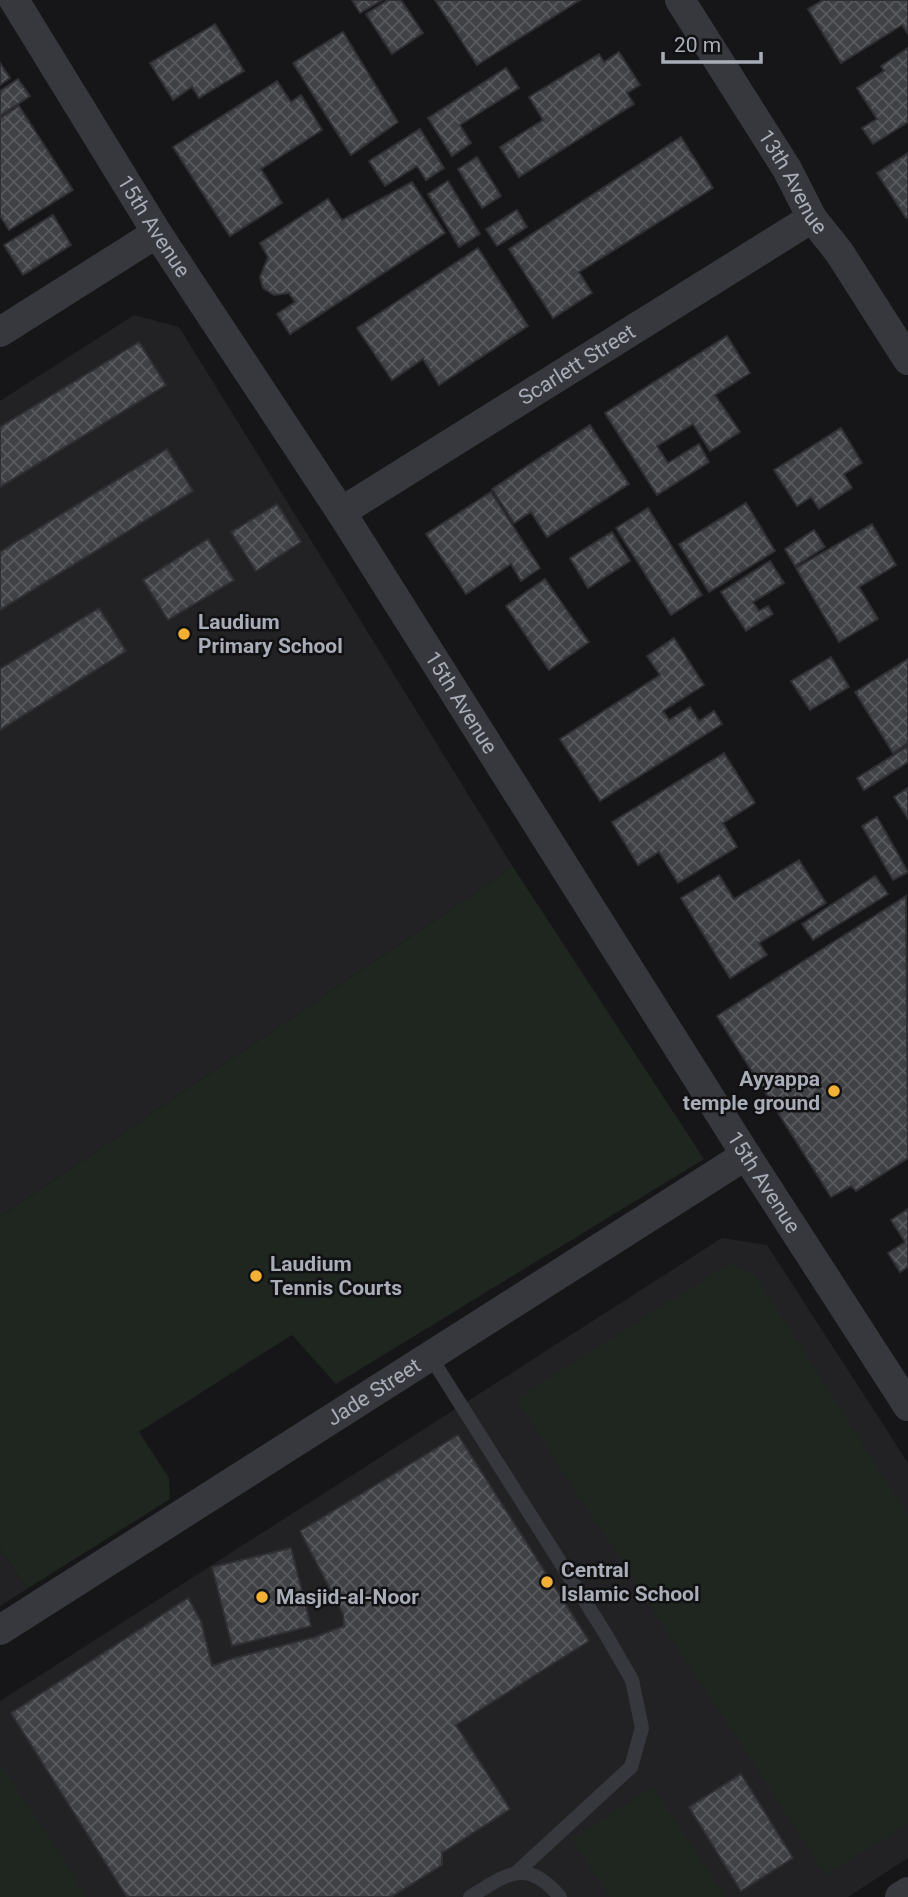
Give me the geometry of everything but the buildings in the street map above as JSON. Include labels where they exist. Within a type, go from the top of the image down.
[{"type":"street","name":"15th Avenue","points":[[14,0],[157,233],[341,512],[908,1406]]},
{"type":"street","name":"13th Avenue","points":[[680,0],[787,169],[812,218],[839,252],[908,360]]},
{"type":"street","name":"Scarlett Street","points":[[341,512],[812,218]]},
{"type":"street","points":[[0,332],[157,233]]},
{"type":"street","name":"Jade Street","points":[[0,1630],[746,1154]]},
{"type":"street","points":[[900,1897],[908,1892]]},
{"type":"lane","points":[[430,1356],[606,1633],[632,1680],[642,1728],[631,1767],[517,1872]]},
{"type":"lane","points":[[470,1897],[504,1875],[517,1872],[532,1873],[544,1880],[560,1897]]},
{"type":"shaded area","name":"Laudium Primary School","points":[[134,315],[179,327],[513,867],[0,1217],[0,401]]},
{"type":"shaded area","name":"Laudium Tennis Courts","points":[[513,867],[704,1159],[336,1384],[292,1335],[139,1432],[169,1478],[170,1499],[27,1589],[0,1548],[0,1217]]},
{"type":"shaded area","name":"Central Islamic School","points":[[722,1238],[767,1245],[908,1463],[908,1858],[848,1897],[0,1897],[0,1701]]},
{"type":"shaded area","points":[[729,1264],[754,1273],[908,1515],[908,1824],[826,1875],[516,1399]]},
{"type":"shaded area","points":[[0,1548],[27,1589],[0,1606]]},
{"type":"shaded area","points":[[3,1767],[87,1897],[0,1897],[0,1769]]},
{"type":"shaded area","points":[[653,1787],[725,1897],[610,1897],[572,1839]]},
{"type":"place","name":"Laudium Primary School","points":[[184,634]]},
{"type":"place","name":"Ayyappa temple ground","points":[[834,1091]]},
{"type":"place","name":"Laudium Tennis Courts","points":[[256,1276]]},
{"type":"place","name":"Central Islamic School","points":[[547,1582]]},
{"type":"place","name":"Masjid-al-Noor","points":[[262,1597]]}]
